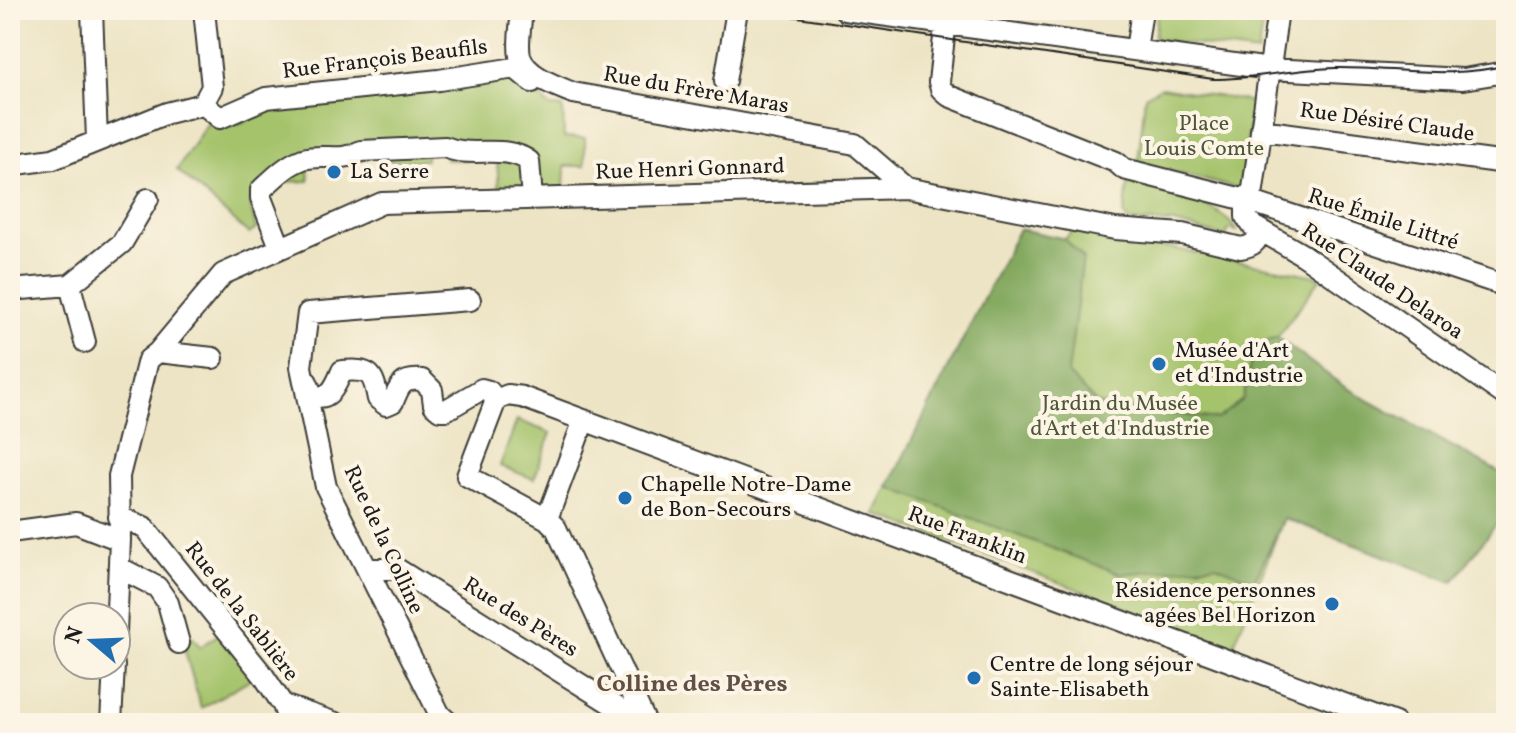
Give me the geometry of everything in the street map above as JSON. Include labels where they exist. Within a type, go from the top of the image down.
[{"type":"street","points":[[92,10],[97,140]]},
{"type":"street","points":[[10,165],[53,159],[167,113],[203,104],[212,87],[204,10]]},
{"type":"street","name":"Rue du Frère Maras","points":[[522,10],[520,56],[528,68],[546,81],[573,93],[855,144],[906,188]]},
{"type":"street","points":[[725,81],[737,10]]},
{"type":"street","points":[[845,10],[947,17],[1136,50],[1270,69],[1463,79],[1506,72]]},
{"type":"street","points":[[1136,50],[1142,10]]},
{"type":"street","points":[[1260,231],[1246,217],[1246,200],[1253,189],[1278,10]]},
{"type":"street","points":[[947,17],[939,82],[941,89],[949,96],[1116,162],[1124,169],[1246,200]]},
{"type":"street","name":"Rue François Beaufils","points":[[203,104],[220,118],[266,98],[439,80],[515,68],[534,84],[559,97],[573,93]]},
{"type":"street","name":"Rue Désiré Claude","points":[[1261,130],[1506,163]]},
{"type":"street","points":[[280,247],[261,198],[261,190],[284,169],[305,159],[349,158],[361,151],[445,147],[458,152],[508,152],[529,161],[532,199]]},
{"type":"street","name":"Rue Henri Gonnard","points":[[118,601],[119,476],[148,360],[223,274],[382,203],[906,188],[1115,229],[1182,234],[1241,248],[1256,242],[1260,231]]},
{"type":"street","points":[[10,290],[70,285],[122,243],[148,199]]},
{"type":"street","name":"Rue Émile Littré","points":[[1246,200],[1506,286]]},
{"type":"street","name":"Rue Claude Delaroa","points":[[1260,231],[1303,255],[1506,396]]},
{"type":"street","points":[[70,285],[85,342]]},
{"type":"street","name":"Rue de la Colline","points":[[449,723],[440,715],[326,487],[301,367],[308,313],[470,300]]},
{"type":"street","points":[[158,352],[213,358]]},
{"type":"street","points":[[301,367],[316,398],[332,393],[342,371],[356,370],[370,373],[378,399],[386,405],[393,402],[401,383],[407,379],[422,380],[432,390],[434,405],[440,410],[446,410],[478,390],[489,391],[496,400],[467,476],[547,519],[584,420]]},
{"type":"street","name":"Rue Franklin","points":[[496,400],[508,395],[522,397],[1395,723]]},
{"type":"street","name":"Rue de la Sablière","points":[[119,517],[144,527],[263,675],[286,714],[336,723]]},
{"type":"street","name":"Rue des Pères","points":[[547,519],[556,528],[644,723]]},
{"type":"street","points":[[10,532],[76,523],[120,540]]},
{"type":"street","points":[[120,568],[157,587],[168,603],[179,643]]},
{"type":"street","name":"Rue des Pères","points":[[368,569],[397,569],[644,723]]},
{"type":"street","points":[[111,723],[113,681]]},
{"type":"green space","points":[[1158,10],[1264,10],[1258,53],[1154,39]]},
{"type":"green space","points":[[513,76],[551,107],[563,108],[564,137],[585,138],[585,166],[565,166],[564,190],[499,193],[497,159],[445,160],[445,152],[426,153],[426,160],[381,162],[380,154],[308,164],[309,181],[280,182],[255,189],[250,202],[256,229],[249,234],[177,170],[208,122],[216,128],[243,122],[265,104]]},
{"type":"green space","name":"Place Louis Comte","points":[[1161,87],[1253,102],[1240,189],[1138,163],[1145,96]]},
{"type":"green space","points":[[1128,183],[1203,204],[1228,220],[1236,231],[1229,229],[1226,237],[1174,223],[1128,221],[1124,215]]},
{"type":"green space","name":"Jardin du Musée d'Art et d'Industrie","points":[[1019,229],[1065,239],[1076,230],[1316,276],[1320,279],[1277,338],[1346,388],[1506,476],[1506,511],[1453,582],[1284,518],[1233,647],[875,514]]},
{"type":"green space","name":"Jardin du Musée d'Art et d'Industrie","points":[[1019,229],[1065,239],[1083,258],[1068,374],[1097,404],[1217,419],[1243,399],[1254,346],[1276,337],[1346,388],[1506,476],[1506,511],[1453,582],[1284,518],[1254,581],[1216,565],[1121,574],[888,487]]},
{"type":"green space","points":[[517,420],[551,433],[534,479],[500,466]]},
{"type":"green space","points":[[220,633],[254,677],[201,708],[183,644],[193,637],[200,647]]},
{"type":"tram line","points":[[752,10],[1213,79],[1335,68],[1464,72],[1506,65]]},
{"type":"place","name":"La Serre","points":[[334,172]]},
{"type":"place","name":"Musée d'Art et d'Industrie","points":[[1159,364]]},
{"type":"place","name":"Chapelle Notre-Dame de Bon-Secours","points":[[625,498]]},
{"type":"place","name":"Résidence personnes agées Bel Horizon","points":[[1332,604]]},
{"type":"place","name":"Centre de long séjour Sainte-Elisabeth","points":[[974,678]]},
{"type":"district","name":"Colline des Pères","points":[[692,685]]}]
